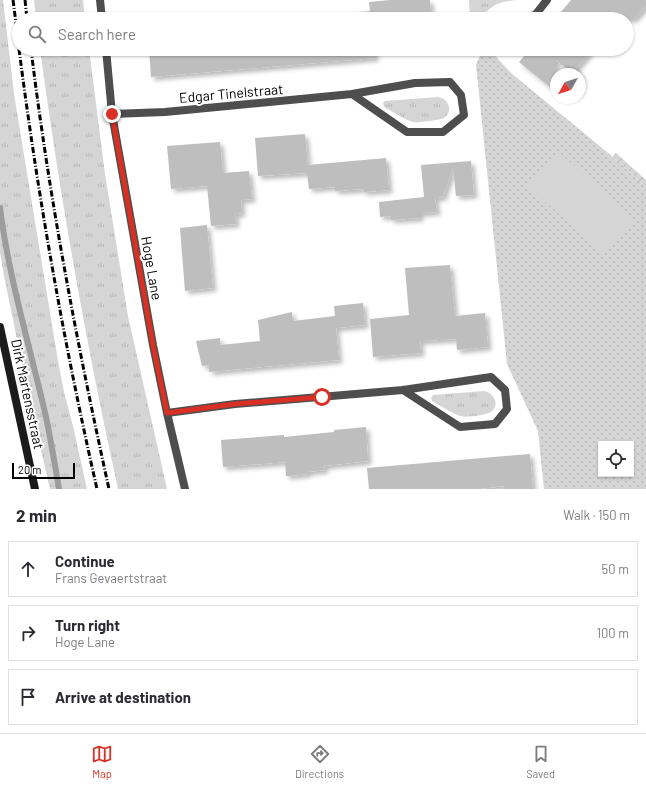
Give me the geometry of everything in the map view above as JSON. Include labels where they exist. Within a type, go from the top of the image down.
[{"type":"street","points":[[100,0],[101,12]]},
{"type":"street","points":[[538,12],[547,0]]},
{"type":"street","name":"Hoge Lane","points":[[107,56],[112,114],[153,345],[185,489]]},
{"type":"street","name":"Edgar Tinelstraat","points":[[112,114],[165,112],[352,94],[415,83],[450,82],[462,95],[464,115],[443,132],[407,132],[352,94]]},
{"type":"street","name":"Dirk Martensstraat","points":[[0,327],[35,489]]},
{"type":"street","points":[[167,413],[235,404],[402,390],[491,377],[505,390],[507,409],[495,424],[460,427],[402,390]]},
{"type":"green space","points":[[0,0],[3,0],[14,94],[57,355],[64,392],[87,489],[50,489],[30,403],[4,276],[0,252]]},
{"type":"green space","points":[[34,0],[83,0],[84,12],[35,12]]},
{"type":"green space","points":[[469,0],[517,0],[501,2],[486,12],[470,12]]},
{"type":"green space","points":[[41,56],[90,56],[105,174],[128,316],[167,489],[118,489],[74,270]]},
{"type":"green space","points":[[480,56],[495,56],[511,73],[613,157],[646,187],[646,489],[544,489],[538,431],[507,364],[476,65]]},
{"type":"green space","points":[[438,97],[447,102],[449,112],[442,119],[424,122],[413,122],[406,119],[384,107],[383,103],[385,101]]},
{"type":"green space","points":[[559,152],[634,220],[603,254],[528,186]]},
{"type":"green space","points":[[616,153],[646,180],[646,187],[613,157]]},
{"type":"green space","points":[[484,391],[488,392],[494,397],[496,404],[493,410],[483,415],[462,417],[432,401],[431,398],[433,395]]},
{"type":"building","points":[[390,0],[430,0],[431,12],[359,12],[370,11],[369,2]]},
{"type":"building","points":[[571,0],[646,0],[646,6],[634,19],[634,12],[561,12]]},
{"type":"building","points":[[150,56],[375,56],[375,58],[151,77]]},
{"type":"building","points":[[524,56],[587,56],[576,68],[566,68],[556,60],[556,68],[550,68],[550,87],[519,62]]},
{"type":"building","points":[[305,134],[308,165],[386,158],[389,190],[364,192],[363,189],[335,191],[335,187],[309,189],[307,173],[258,176],[255,138]]},
{"type":"building","points":[[220,142],[223,173],[249,171],[252,199],[241,200],[242,213],[235,214],[236,224],[211,226],[207,186],[171,189],[167,146]]},
{"type":"building","points":[[471,161],[474,195],[456,196],[453,168],[443,197],[435,198],[437,212],[420,213],[420,218],[391,220],[391,216],[380,217],[379,202],[424,197],[421,165]]},
{"type":"building","points":[[207,225],[213,288],[185,291],[180,228]]},
{"type":"building","points":[[450,265],[455,316],[485,313],[488,347],[457,350],[456,339],[420,341],[421,353],[373,357],[370,319],[409,315],[405,268]]},
{"type":"building","points":[[363,303],[365,325],[336,328],[339,360],[209,372],[209,365],[202,366],[196,341],[220,338],[220,345],[260,341],[258,320],[292,312],[293,321],[335,316],[334,306]]},
{"type":"building","points":[[366,427],[368,461],[324,466],[325,470],[288,476],[286,476],[285,462],[223,467],[221,440],[284,435],[284,437]]},
{"type":"building","points":[[530,454],[533,489],[504,489],[504,486],[478,489],[369,489],[367,468]]},
{"type":"waterway","points":[[0,208],[9,261],[20,313],[46,417],[59,489]]},
{"type":"railway","points":[[13,0],[15,12]]},
{"type":"railway","points":[[25,0],[26,12]]},
{"type":"railway","points":[[20,56],[43,215],[63,325],[97,489]]},
{"type":"railway","points":[[32,56],[55,215],[75,325],[109,489]]},
{"type":"route","points":[[112,114],[153,345],[167,413],[235,404],[322,397]]}]
